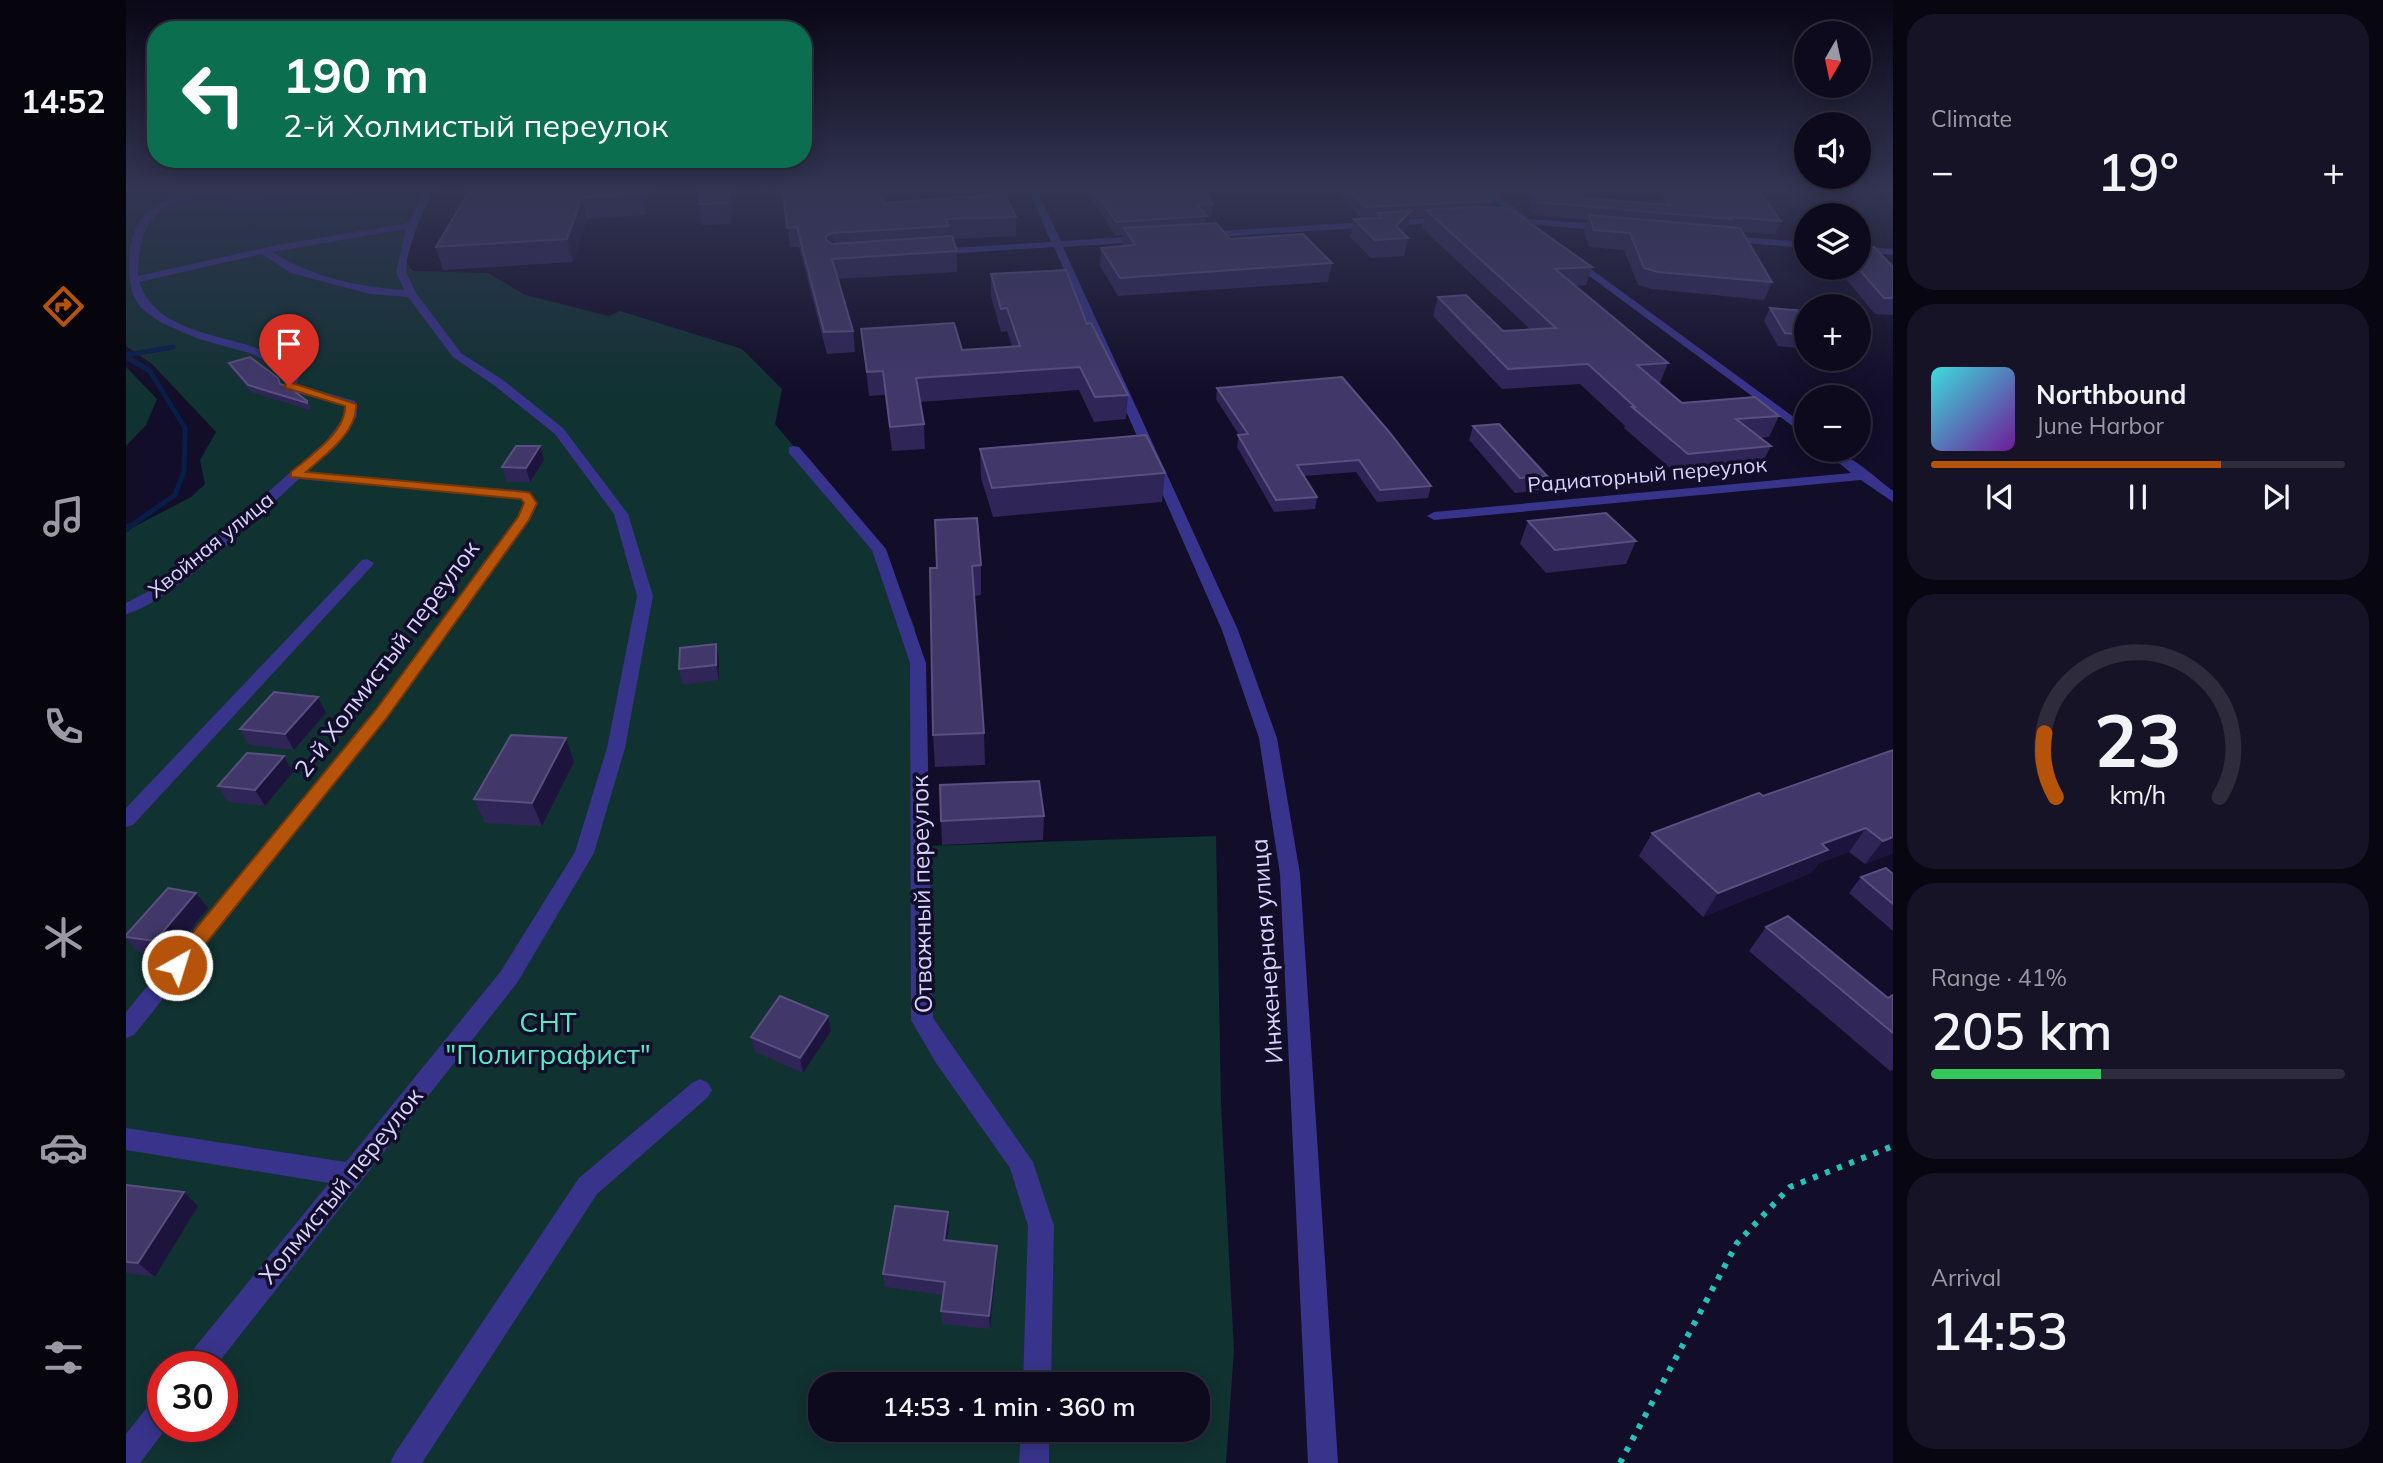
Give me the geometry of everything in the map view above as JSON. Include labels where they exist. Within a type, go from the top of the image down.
[{"type":"street","points":[[133,258],[133,280],[231,258]]},
{"type":"street","points":[[275,258],[295,271],[370,291],[411,293]]},
{"type":"street","name":"Холмистый переулок","points":[[210,1351],[509,977],[584,853],[616,748],[645,596],[621,514],[559,431],[499,383],[457,355],[411,293],[401,272],[404,258]]},
{"type":"street","name":"Инженерная улица","points":[[1065,258],[1230,629],[1268,738],[1290,874],[1323,1463]]},
{"type":"street","points":[[1571,258],[1794,423]]},
{"type":"street","name":"Хвойная улица","points":[[126,609],[154,594],[208,552],[331,444],[351,416],[351,404],[289,386],[295,374],[258,352],[197,336],[167,322],[141,301],[133,280]]},
{"type":"street","name":"Отважный переулок","points":[[794,450],[879,549],[918,663],[922,1020],[944,1056],[1021,1162],[1041,1226],[1037,1372]]},
{"type":"street","points":[[1845,462],[1893,498]]},
{"type":"street","name":"2-й Холмистый переулок","points":[[126,1028],[380,715],[524,517],[531,503],[526,495],[296,475]]},
{"type":"street","name":"Радиаторный переулок","points":[[1434,516],[1864,476]]},
{"type":"street","points":[[126,820],[367,563]]},
{"type":"street","points":[[405,1463],[588,1186],[700,1090]]},
{"type":"street","points":[[126,1139],[350,1174]]},
{"type":"street","points":[[126,1457],[147,1430]]},
{"type":"street","points":[[1034,1463],[1035,1442]]},
{"type":"path","points":[[1620,1463],[1737,1243],[1790,1187],[1893,1146]]},
{"type":"green space","name":"СНТ \"Полиграфист\"","points":[[126,258],[406,258],[405,261],[413,271],[488,273],[525,295],[609,316],[620,311],[742,349],[782,389],[775,424],[884,553],[915,628],[924,846],[1216,836],[1221,1103],[1234,1351],[1226,1463],[126,1463],[126,531],[191,497],[205,484],[200,460],[216,432],[152,364],[126,346]]},
{"type":"green space","points":[[126,367],[157,399],[146,425],[126,446]]},
{"type":"building","points":[[805,258],[843,258],[832,259],[853,331],[824,332]]},
{"type":"building","points":[[1108,258],[1327,258],[1332,263],[1120,278]]},
{"type":"building","points":[[1479,258],[1580,258],[1592,267],[1555,269],[1668,363],[1637,365],[1682,403],[1755,397],[1779,416],[1736,419],[1771,446],[1688,454],[1632,407],[1635,407],[1588,364],[1508,369],[1438,297],[1466,295],[1503,331],[1556,328]]},
{"type":"building","points":[[1640,258],[1758,258],[1772,282],[1658,272],[1644,268]]},
{"type":"building","points":[[1871,258],[1885,258],[1893,267],[1893,298],[1884,298],[1868,280],[1871,280]]},
{"type":"building","points":[[1066,270],[1087,324],[1091,323],[1128,395],[1095,397],[1080,367],[916,378],[924,424],[890,427],[883,371],[867,372],[861,329],[954,323],[962,350],[1020,346],[1007,308],[1001,309],[991,274]]},
{"type":"building","points":[[1770,308],[1794,310],[1794,334],[1785,333]]},
{"type":"building","points":[[250,357],[278,378],[280,384],[289,387],[307,403],[248,385],[229,363]]},
{"type":"building","points":[[1342,377],[1431,486],[1380,490],[1359,460],[1297,465],[1317,497],[1276,500],[1238,435],[1248,434],[1217,388]]},
{"type":"building","points":[[1499,424],[1547,476],[1520,478],[1473,426]]},
{"type":"building","points":[[1146,435],[1165,473],[992,488],[980,449]]},
{"type":"building","points":[[516,446],[540,446],[526,468],[502,467]]},
{"type":"building","points":[[1606,513],[1636,541],[1555,550],[1528,521]]},
{"type":"building","points":[[977,518],[981,565],[972,566],[984,733],[933,735],[930,568],[937,568],[935,520]]},
{"type":"building","points":[[716,644],[716,665],[679,669],[680,648]]},
{"type":"building","points":[[274,692],[318,697],[285,734],[240,729]]},
{"type":"building","points":[[511,735],[566,738],[532,803],[474,799]]},
{"type":"building","points":[[1893,750],[1893,837],[1883,841],[1866,828],[1822,844],[1828,850],[1718,893],[1652,833],[1759,793],[1763,796]]},
{"type":"building","points":[[247,753],[284,756],[255,790],[218,786]]},
{"type":"building","points":[[1039,781],[1044,816],[941,821],[940,785]]},
{"type":"building","points":[[1886,868],[1893,874],[1893,904],[1861,877]]},
{"type":"building","points":[[168,888],[196,893],[155,941],[126,937],[126,935]]},
{"type":"building","points":[[1788,916],[1888,998],[1893,995],[1893,1033],[1766,927]]},
{"type":"building","points":[[780,996],[828,1016],[800,1058],[751,1037]]},
{"type":"building","points":[[126,1185],[184,1192],[138,1263],[126,1262]]},
{"type":"building","points":[[895,1206],[948,1212],[944,1240],[997,1246],[989,1316],[941,1311],[945,1282],[883,1274]]},
{"type":"waterway","points":[[126,355],[173,347]]},
{"type":"waterway","points":[[126,357],[150,371],[185,428],[184,471],[175,495],[126,529],[128,527]]},
{"type":"route","points":[[177,965],[380,715],[524,517],[531,503],[526,495],[296,475],[331,444],[351,416],[351,404],[289,386]]}]
